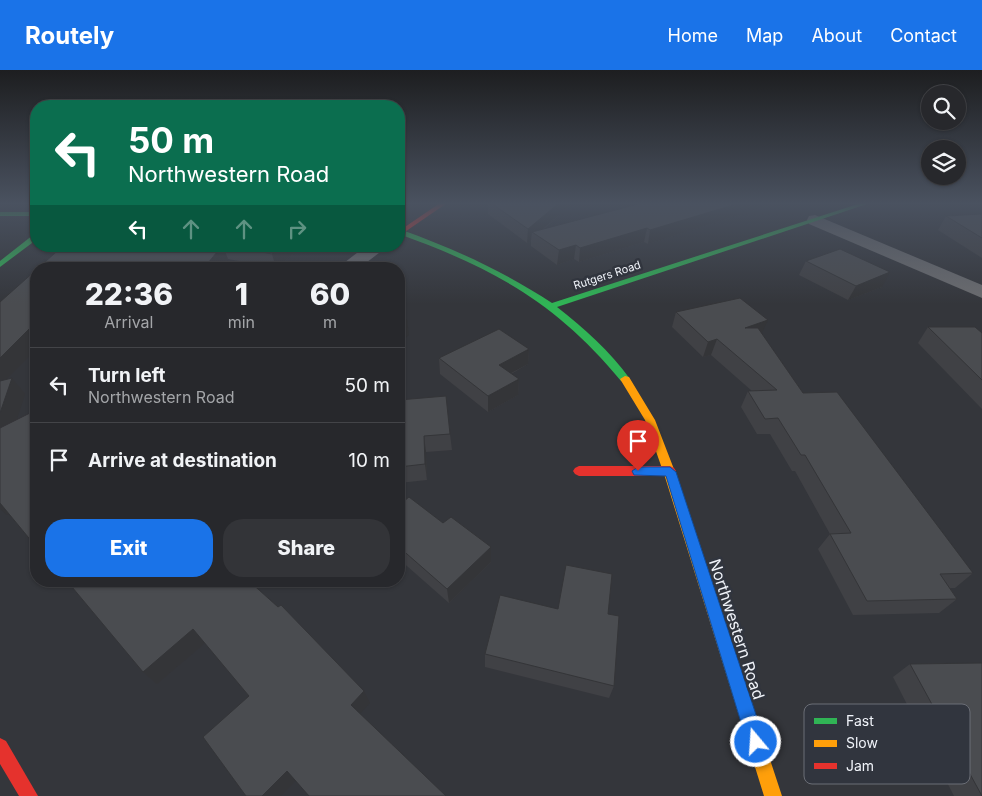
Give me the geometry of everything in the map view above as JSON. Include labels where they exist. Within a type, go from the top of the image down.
[{"type":"street","name":"Northwestern Road","points":[[413,237],[436,243],[481,261],[554,305],[594,341],[630,386],[647,413],[670,472],[773,796]]},
{"type":"street","name":"Rutgers Road","points":[[554,305],[763,237]]},
{"type":"street","points":[[854,237],[982,292]]},
{"type":"street","points":[[0,265],[30,242]]},
{"type":"street","points":[[355,262],[370,252]]},
{"type":"street","points":[[579,471],[670,472]]},
{"type":"street","points":[[0,747],[29,796]]},
{"type":"building","points":[[539,237],[617,237],[580,248],[576,245],[559,250]]},
{"type":"building","points":[[840,249],[890,272],[856,286],[806,261]]},
{"type":"building","points":[[56,252],[217,252],[209,262],[45,262]]},
{"type":"building","points":[[30,275],[30,328],[0,358],[0,302]]},
{"type":"building","points":[[740,298],[768,320],[745,328],[758,328],[803,393],[837,392],[973,573],[940,574],[957,599],[867,601],[830,534],[851,533],[805,455],[801,455],[778,418],[765,419],[748,391],[777,390],[717,339],[708,342],[676,312]]},
{"type":"building","points":[[928,327],[975,327],[982,333],[982,380]]},
{"type":"building","points":[[499,329],[529,349],[499,365],[519,379],[488,396],[439,358]]},
{"type":"building","points":[[12,378],[0,413],[0,381]]},
{"type":"building","points":[[446,396],[450,434],[424,436],[425,464],[405,466],[405,399]]},
{"type":"building","points":[[30,413],[30,539],[0,503],[0,428]]},
{"type":"building","points":[[409,497],[443,523],[451,517],[491,547],[447,589],[405,552],[405,500]]},
{"type":"building","points":[[566,565],[612,574],[608,614],[619,616],[614,686],[485,654],[500,595],[558,609]]},
{"type":"building","points":[[72,587],[256,587],[278,607],[281,605],[364,691],[351,705],[446,796],[309,796],[287,771],[262,796],[246,796],[203,737],[249,696],[193,629],[143,672]]},
{"type":"building","points":[[982,663],[982,796],[970,774],[970,704],[932,704],[910,664]]},
{"type":"traffic: fast","points":[[412,237],[495,271],[524,288],[578,328],[603,352],[625,379]]},
{"type":"traffic: fast","points":[[555,305],[763,237]]},
{"type":"traffic: fast","points":[[0,265],[30,242]]},
{"type":"traffic: slow","points":[[625,379],[650,420],[671,477],[773,796]]},
{"type":"traffic: jam","points":[[579,471],[670,471]]},
{"type":"traffic: jam","points":[[0,747],[29,796]]},
{"type":"route","points":[[638,471],[670,472],[756,742]]}]
